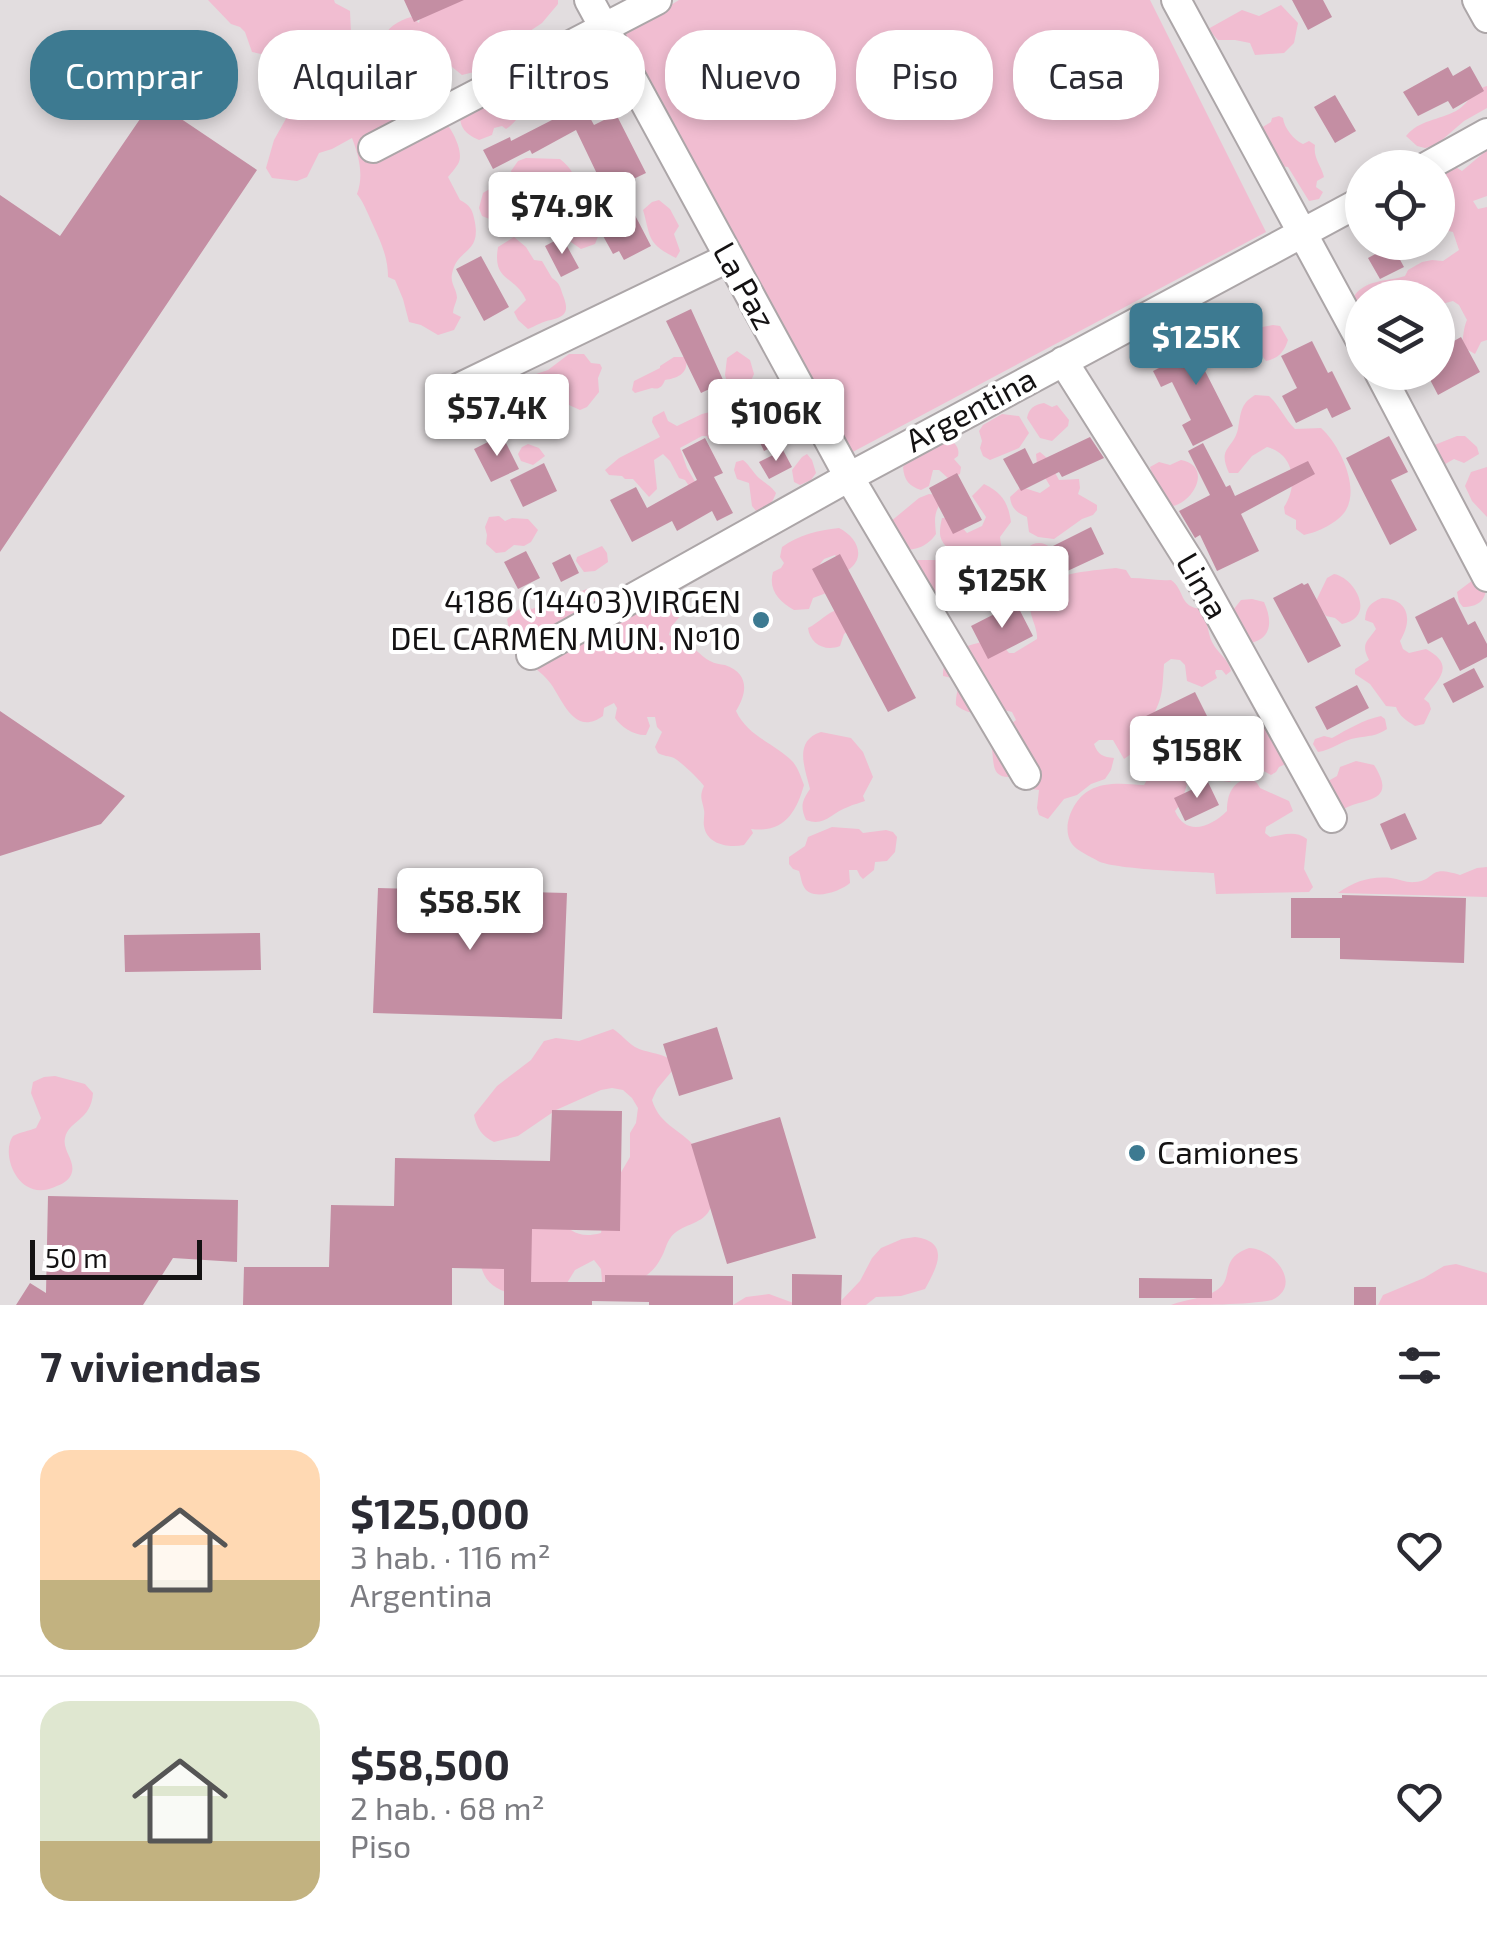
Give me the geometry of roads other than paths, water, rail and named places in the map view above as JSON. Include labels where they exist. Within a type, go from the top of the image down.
[{"type":"street","name":"La Paz","points":[[590,0],[849,476],[1026,774]]},
{"type":"street","points":[[373,148],[658,0]]},
{"type":"street","points":[[1176,0],[1345,312]]},
{"type":"street","points":[[1477,0],[1487,18]]},
{"type":"street","points":[[1455,151],[1487,133]]},
{"type":"street","name":"Argentina","points":[[531,655],[849,476],[1345,210]]},
{"type":"street","points":[[446,394],[728,258]]},
{"type":"street","name":"Lima","points":[[1063,360],[1193,567],[1332,818]]},
{"type":"street","points":[[1388,390],[1487,577]]},
{"type":"place","name":"4186 (14403)VIRGEN DEL CARMEN MUN. Nº10","points":[[761,620]]},
{"type":"place","name":"Camiones","points":[[1137,1153]]}]
